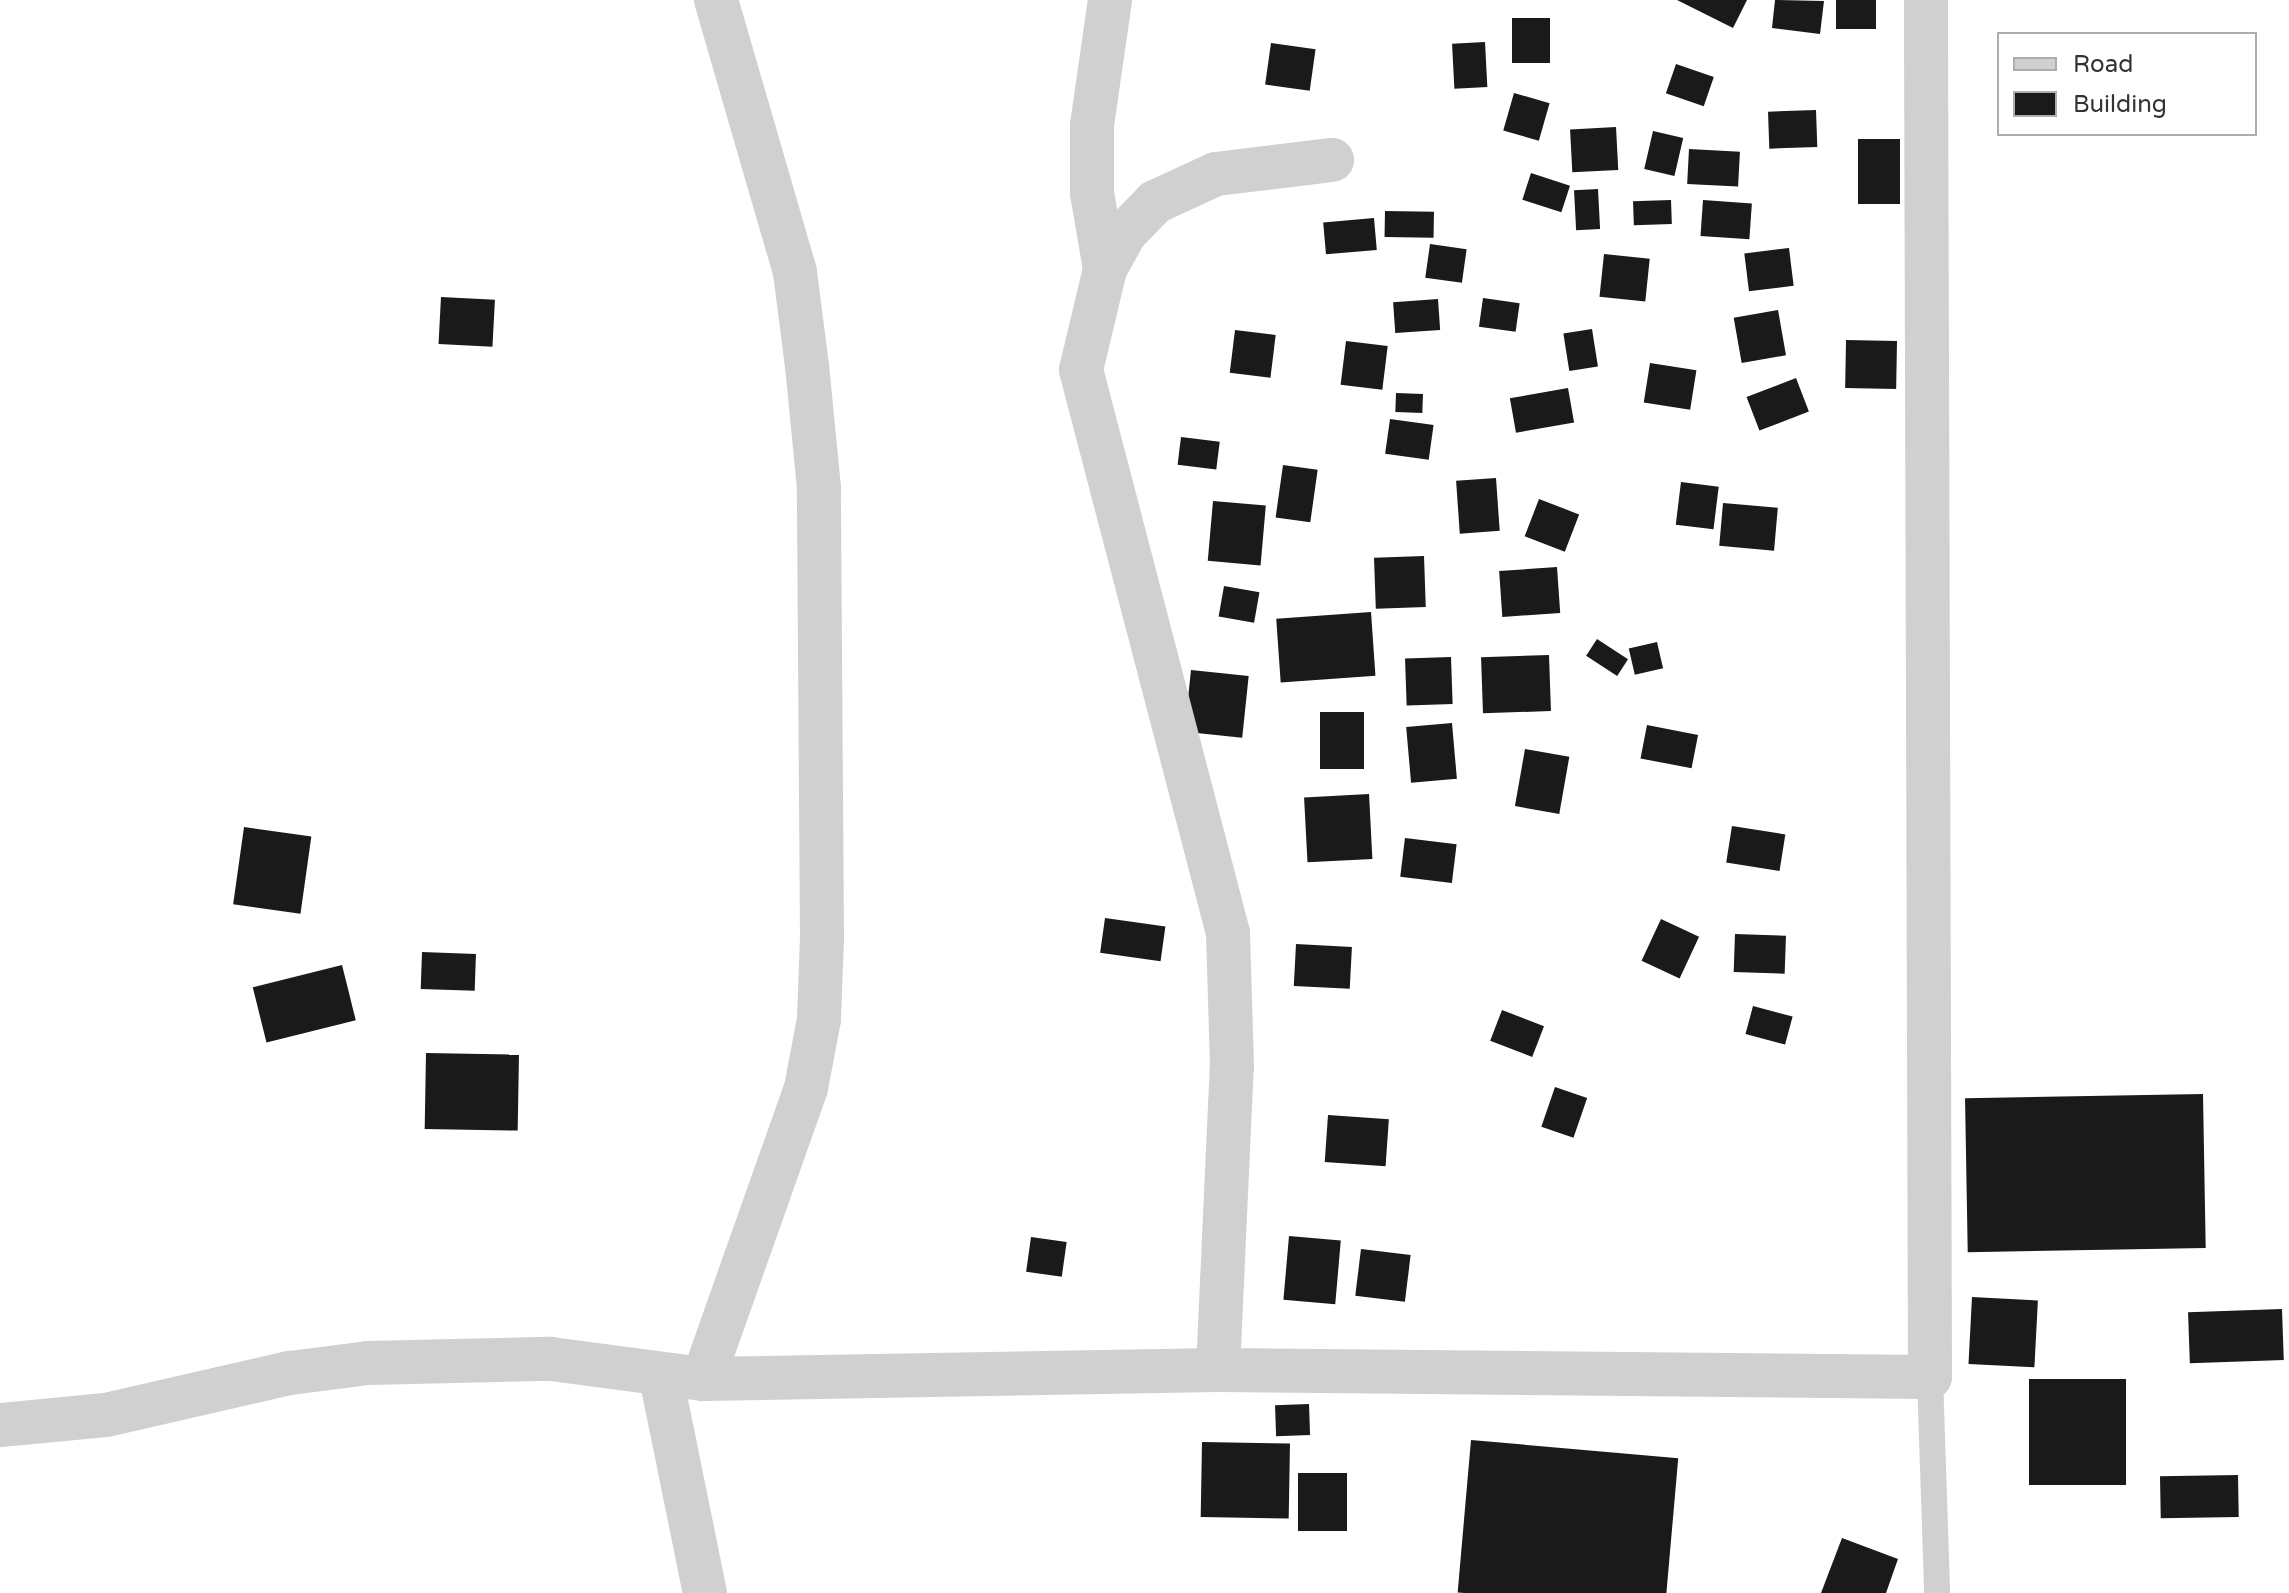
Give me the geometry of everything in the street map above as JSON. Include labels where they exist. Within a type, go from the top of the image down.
[{"type":"street","points":[[705,1593],[682,1378],[806,1088],[819,1019],[822,939],[819,488],[807,366],[795,272],[716,0]]},
{"type":"street","points":[[1105,269],[1092,193],[1092,125],[1110,0]]},
{"type":"street","points":[[0,1425],[106,1415],[290,1373],[368,1363],[551,1359],[682,1378],[1218,1370],[1930,1377],[1926,0]]},
{"type":"street","points":[[1218,1370],[1232,1067],[1228,933],[1134,563],[1089,413],[1081,370],[1105,269],[1125,233],[1155,202],[1185,182],[1257,165],[1332,160]]},
{"type":"lane","points":[[1930,1377],[1937,1593]]},
{"type":"building","points":[[1677,0],[1747,0],[1733,28]]},
{"type":"building","points":[[1775,0],[1824,1],[1820,34],[1772,28]]},
{"type":"building","points":[[1836,0],[1876,0],[1876,29],[1836,29]]},
{"type":"building","points":[[1512,18],[1550,18],[1550,63],[1512,63]]},
{"type":"building","points":[[1485,42],[1487,87],[1454,89],[1452,44]]},
{"type":"building","points":[[1271,43],[1316,49],[1310,91],[1265,85]]},
{"type":"building","points":[[1676,64],[1714,77],[1704,106],[1666,93]]},
{"type":"building","points":[[1514,93],[1550,103],[1539,141],[1503,130]]},
{"type":"building","points":[[1816,110],[1817,147],[1769,149],[1768,112]]},
{"type":"building","points":[[1616,127],[1618,170],[1572,172],[1570,129]]},
{"type":"building","points":[[1653,131],[1683,138],[1674,176],[1644,169]]},
{"type":"building","points":[[1858,139],[1900,139],[1900,204],[1858,204]]},
{"type":"building","points":[[1689,149],[1740,152],[1738,187],[1687,184]]},
{"type":"building","points":[[1531,173],[1570,186],[1561,212],[1522,200]]},
{"type":"building","points":[[1598,189],[1600,229],[1576,230],[1574,190]]},
{"type":"building","points":[[1671,200],[1672,224],[1634,225],[1633,201]]},
{"type":"building","points":[[1703,200],[1752,203],[1749,239],[1700,236]]},
{"type":"building","points":[[1385,211],[1434,212],[1434,238],[1385,237]]},
{"type":"building","points":[[1374,218],[1377,250],[1326,254],[1323,222]]},
{"type":"building","points":[[1430,244],[1467,249],[1462,283],[1425,278]]},
{"type":"building","points":[[1789,248],[1794,286],[1749,291],[1744,253]]},
{"type":"building","points":[[1604,254],[1650,259],[1645,302],[1600,297]]},
{"type":"building","points":[[441,297],[495,300],[492,347],[439,344]]},
{"type":"building","points":[[1483,298],[1520,303],[1516,332],[1479,327]]},
{"type":"building","points":[[1438,299],[1440,330],[1395,333],[1393,302]]},
{"type":"building","points":[[1778,310],[1786,355],[1742,363],[1734,318]]},
{"type":"building","points":[[1592,329],[1598,367],[1569,371],[1563,334]]},
{"type":"building","points":[[1235,330],[1276,335],[1270,378],[1230,373]]},
{"type":"building","points":[[1846,340],[1897,341],[1896,389],[1845,388]]},
{"type":"building","points":[[1346,341],[1388,346],[1382,390],[1341,385]]},
{"type":"building","points":[[1650,363],[1696,370],[1690,410],[1644,403]]},
{"type":"building","points":[[1796,378],[1809,412],[1759,431],[1747,397]]},
{"type":"building","points":[[1568,388],[1574,422],[1516,433],[1510,398]]},
{"type":"building","points":[[1396,393],[1423,394],[1422,413],[1395,412]]},
{"type":"building","points":[[1390,419],[1434,425],[1429,460],[1385,454]]},
{"type":"building","points":[[1181,437],[1220,442],[1216,470],[1178,465]]},
{"type":"building","points":[[1283,465],[1318,470],[1310,522],[1276,517]]},
{"type":"building","points":[[1496,478],[1500,531],[1460,534],[1456,481]]},
{"type":"building","points":[[1681,482],[1719,487],[1713,529],[1676,525]]},
{"type":"building","points":[[1539,499],[1579,514],[1565,552],[1525,536]]},
{"type":"building","points":[[1213,501],[1266,506],[1261,565],[1208,561]]},
{"type":"building","points":[[1723,503],[1778,508],[1774,551],[1719,546]]},
{"type":"building","points":[[1424,556],[1426,607],[1376,609],[1374,558]]},
{"type":"building","points":[[1557,567],[1560,613],[1502,617],[1499,571]]},
{"type":"building","points":[[1224,586],[1259,592],[1254,623],[1219,617]]},
{"type":"building","points":[[1371,612],[1375,676],[1281,682],[1276,619]]},
{"type":"building","points":[[1597,639],[1628,659],[1617,676],[1586,656]]},
{"type":"building","points":[[1657,642],[1663,668],[1635,675],[1629,649]]},
{"type":"building","points":[[1549,655],[1551,711],[1483,713],[1481,657]]},
{"type":"building","points":[[1451,657],[1453,704],[1407,706],[1405,659]]},
{"type":"building","points":[[1191,670],[1249,676],[1242,738],[1185,732]]},
{"type":"building","points":[[1320,712],[1364,712],[1364,769],[1320,769]]},
{"type":"building","points":[[1452,723],[1457,779],[1411,783],[1406,727]]},
{"type":"building","points":[[1647,725],[1698,735],[1692,768],[1641,758]]},
{"type":"building","points":[[1525,749],[1569,757],[1559,814],[1515,806]]},
{"type":"building","points":[[1369,794],[1372,859],[1307,862],[1304,797]]},
{"type":"building","points":[[1732,826],[1785,834],[1780,871],[1726,863]]},
{"type":"building","points":[[244,827],[311,836],[300,914],[233,904]]},
{"type":"building","points":[[1405,838],[1457,844],[1452,883],[1400,877]]},
{"type":"building","points":[[1105,918],[1165,926],[1161,961],[1100,953]]},
{"type":"building","points":[[1661,919],[1699,937],[1680,978],[1642,961]]},
{"type":"building","points":[[1735,934],[1786,936],[1785,974],[1734,972]]},
{"type":"building","points":[[1296,944],[1352,947],[1350,989],[1294,986]]},
{"type":"building","points":[[422,952],[476,954],[475,991],[421,989]]},
{"type":"building","points":[[342,965],[356,1020],[267,1043],[253,987]]},
{"type":"building","points":[[1753,1006],[1793,1017],[1785,1045],[1745,1034]]},
{"type":"building","points":[[1502,1010],[1544,1026],[1532,1057],[1490,1041]]},
{"type":"building","points":[[426,1053],[519,1055],[518,1131],[425,1129]]},
{"type":"building","points":[[1555,1087],[1587,1098],[1573,1138],[1541,1127]]},
{"type":"building","points":[[2203,1094],[2206,1248],[1968,1252],[1965,1098]]},
{"type":"building","points":[[1328,1115],[1389,1119],[1386,1166],[1325,1162]]},
{"type":"building","points":[[1289,1236],[1341,1241],[1335,1304],[1283,1300]]},
{"type":"building","points":[[1031,1237],[1067,1242],[1062,1277],[1026,1272]]},
{"type":"building","points":[[1361,1249],[1411,1255],[1405,1302],[1355,1296]]},
{"type":"building","points":[[1972,1297],[2038,1300],[2034,1367],[1968,1364]]},
{"type":"building","points":[[2282,1309],[2284,1360],[2190,1363],[2188,1312]]},
{"type":"building","points":[[2029,1379],[2126,1379],[2126,1485],[2029,1485]]},
{"type":"building","points":[[1309,1404],[1310,1435],[1276,1436],[1275,1405]]},
{"type":"building","points":[[1471,1440],[1678,1458],[1666,1593],[1458,1592]]},
{"type":"building","points":[[1202,1442],[1290,1444],[1289,1519],[1201,1517]]},
{"type":"building","points":[[1298,1473],[1347,1473],[1347,1531],[1298,1531]]},
{"type":"building","points":[[2238,1475],[2239,1517],[2161,1518],[2160,1476]]},
{"type":"building","points":[[1842,1538],[1898,1559],[1886,1593],[1821,1593]]}]
